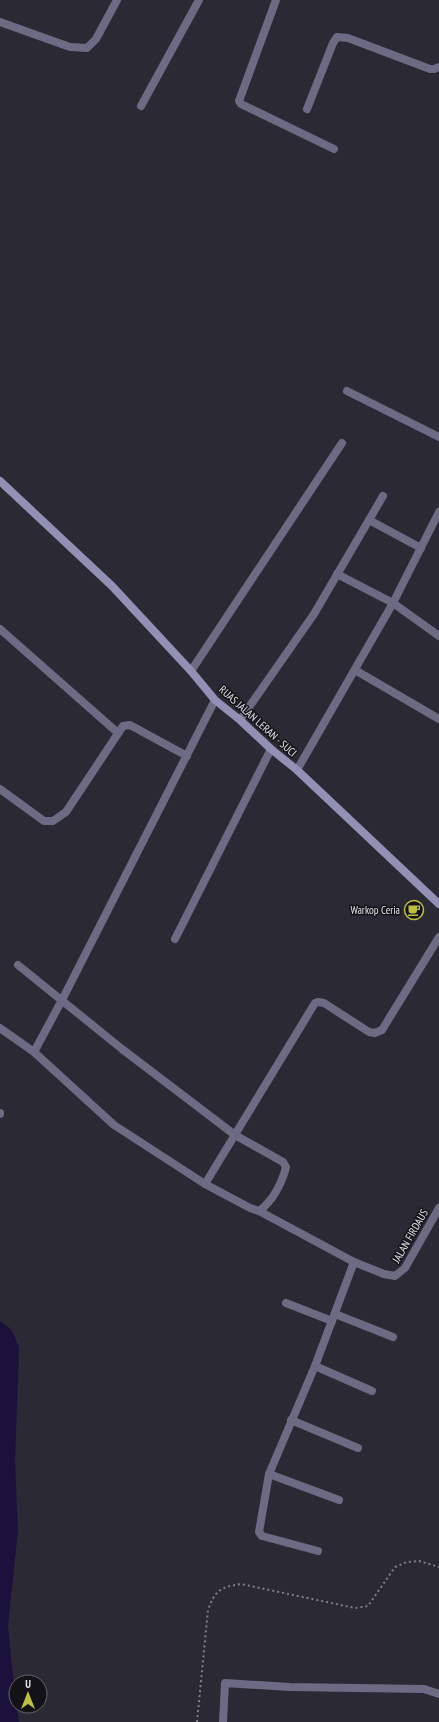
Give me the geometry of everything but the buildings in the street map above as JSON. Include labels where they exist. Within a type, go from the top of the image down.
[{"type":"main road","name":"RUAS JALAN LERAN - SUCI","points":[[0,481],[112,586],[192,671],[215,700],[297,770],[439,904]]},
{"type":"street","points":[[0,22],[70,46],[87,48],[96,39],[117,0]]},
{"type":"street","points":[[141,106],[199,0]]},
{"type":"street","points":[[276,0],[239,101],[241,104],[334,149]]},
{"type":"street","points":[[307,109],[333,43],[337,37],[348,38],[430,69],[439,67]]},
{"type":"street","points":[[347,391],[439,437]]},
{"type":"street","points":[[192,671],[342,443]]},
{"type":"street","points":[[240,720],[314,614],[383,496]]},
{"type":"street","points":[[297,770],[393,603],[439,512]]},
{"type":"street","points":[[369,520],[421,548]]},
{"type":"street","points":[[337,574],[393,603],[439,636]]},
{"type":"street","points":[[0,629],[118,733]]},
{"type":"street","points":[[355,670],[439,719]]},
{"type":"street","points":[[34,1052],[215,700]]},
{"type":"street","points":[[0,789],[44,821],[53,821],[66,812],[123,726],[130,725],[187,756]]},
{"type":"street","points":[[175,939],[271,749]]},
{"type":"street","points":[[205,1184],[315,1003],[324,1003],[369,1032],[375,1033],[382,1030],[439,937]]},
{"type":"street","points":[[18,965],[128,1054],[235,1136],[283,1162],[286,1167],[284,1175],[267,1206],[259,1211]]},
{"type":"street","name":"JALAN FIRDAUS","points":[[0,1028],[34,1052],[114,1125],[205,1184],[354,1262],[390,1276],[399,1274],[405,1268],[439,1208]]},
{"type":"street","points":[[318,1551],[259,1534],[269,1474],[315,1366],[354,1262]]},
{"type":"street","points":[[286,1303],[393,1337]]},
{"type":"street","points":[[315,1366],[372,1391]]},
{"type":"street","points":[[291,1420],[358,1448]]},
{"type":"street","points":[[269,1474],[339,1500]]},
{"type":"street","points":[[223,1722],[225,1683],[290,1687],[424,1689],[439,1694]]},
{"type":"path","points":[[196,1722],[208,1610],[212,1598],[225,1587],[241,1584],[355,1608],[368,1606],[395,1567],[407,1562],[419,1561],[439,1567]]},
{"type":"shaded area","points":[[0,1321],[11,1329],[19,1347],[15,1463],[18,1531],[8,1625],[13,1674],[8,1674],[8,1714],[18,1714],[19,1722],[0,1722]]},
{"type":"place","name":"Warkop Ceria","points":[[414,910]]}]
